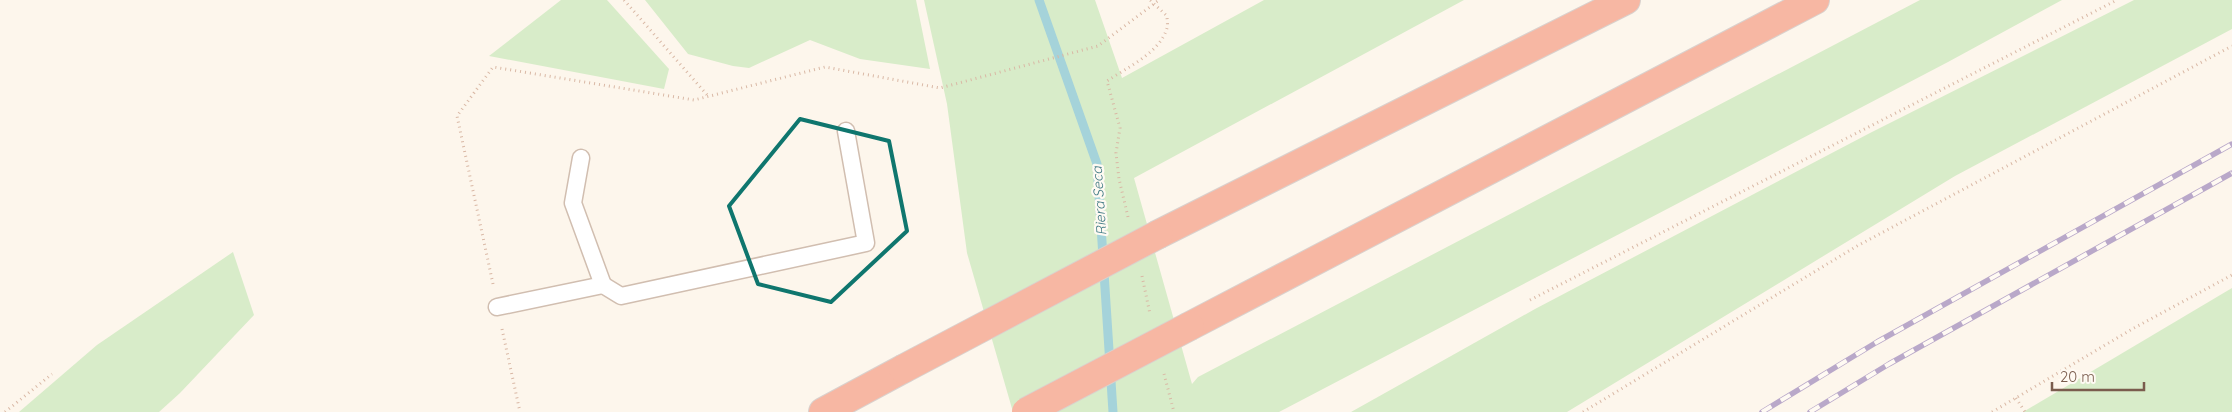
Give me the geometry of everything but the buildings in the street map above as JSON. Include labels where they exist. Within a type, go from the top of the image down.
[{"type":"highway","points":[[823,412],[1159,234],[1626,0]]},
{"type":"highway","points":[[1026,412],[1815,0]]},
{"type":"lane","points":[[581,158],[573,203],[603,285],[621,296],[866,243],[846,131]]},
{"type":"lane","points":[[497,307],[603,285]]},
{"type":"path","points":[[624,0],[708,96]]},
{"type":"path","points":[[1128,218],[1119,179],[1116,153],[1120,128],[1107,81],[1150,51],[1159,42],[1167,28],[1167,16],[1150,0]]},
{"type":"path","points":[[520,412],[457,116],[493,67],[694,100],[825,67],[940,88],[1098,46],[1159,0]]},
{"type":"path","points":[[1530,300],[2118,0]]},
{"type":"path","points":[[1583,412],[1857,246],[2232,46]]},
{"type":"path","points":[[1141,275],[1153,323]]},
{"type":"path","points":[[1992,412],[2134,328],[2232,275]]},
{"type":"path","points":[[1164,371],[1174,412]]},
{"type":"path","points":[[4,412],[52,374]]},
{"type":"path","points":[[2016,398],[2025,412]]},
{"type":"highlighted area","points":[[800,119],[889,141],[907,231],[831,302],[758,284],[729,206]]},
{"type":"green space","points":[[561,0],[607,0],[669,69],[664,89],[489,56]]},
{"type":"green space","points":[[645,0],[916,0],[930,69],[860,59],[810,40],[749,68],[733,66],[688,54]]},
{"type":"green space","points":[[924,0],[1095,0],[1122,78],[1264,0],[1464,0],[1134,178],[1192,384],[1198,377],[1920,0],[2062,0],[1948,62],[1279,412],[1013,412],[967,253],[947,104]]},
{"type":"green space","points":[[2134,0],[2232,0],[2232,29],[1955,176],[1567,412],[1351,412],[1535,309],[1870,133]]},
{"type":"green space","points":[[233,252],[254,315],[180,393],[159,412],[19,412],[97,345]]},
{"type":"green space","points":[[2232,288],[2232,412],[2023,412]]},
{"type":"waterway","name":"Riera Seca","points":[[1039,0],[1097,164],[1113,412]]},
{"type":"railway","points":[[1762,412],[1877,342],[2232,144]]},
{"type":"railway","points":[[1810,412],[1889,364],[2232,173]]}]
